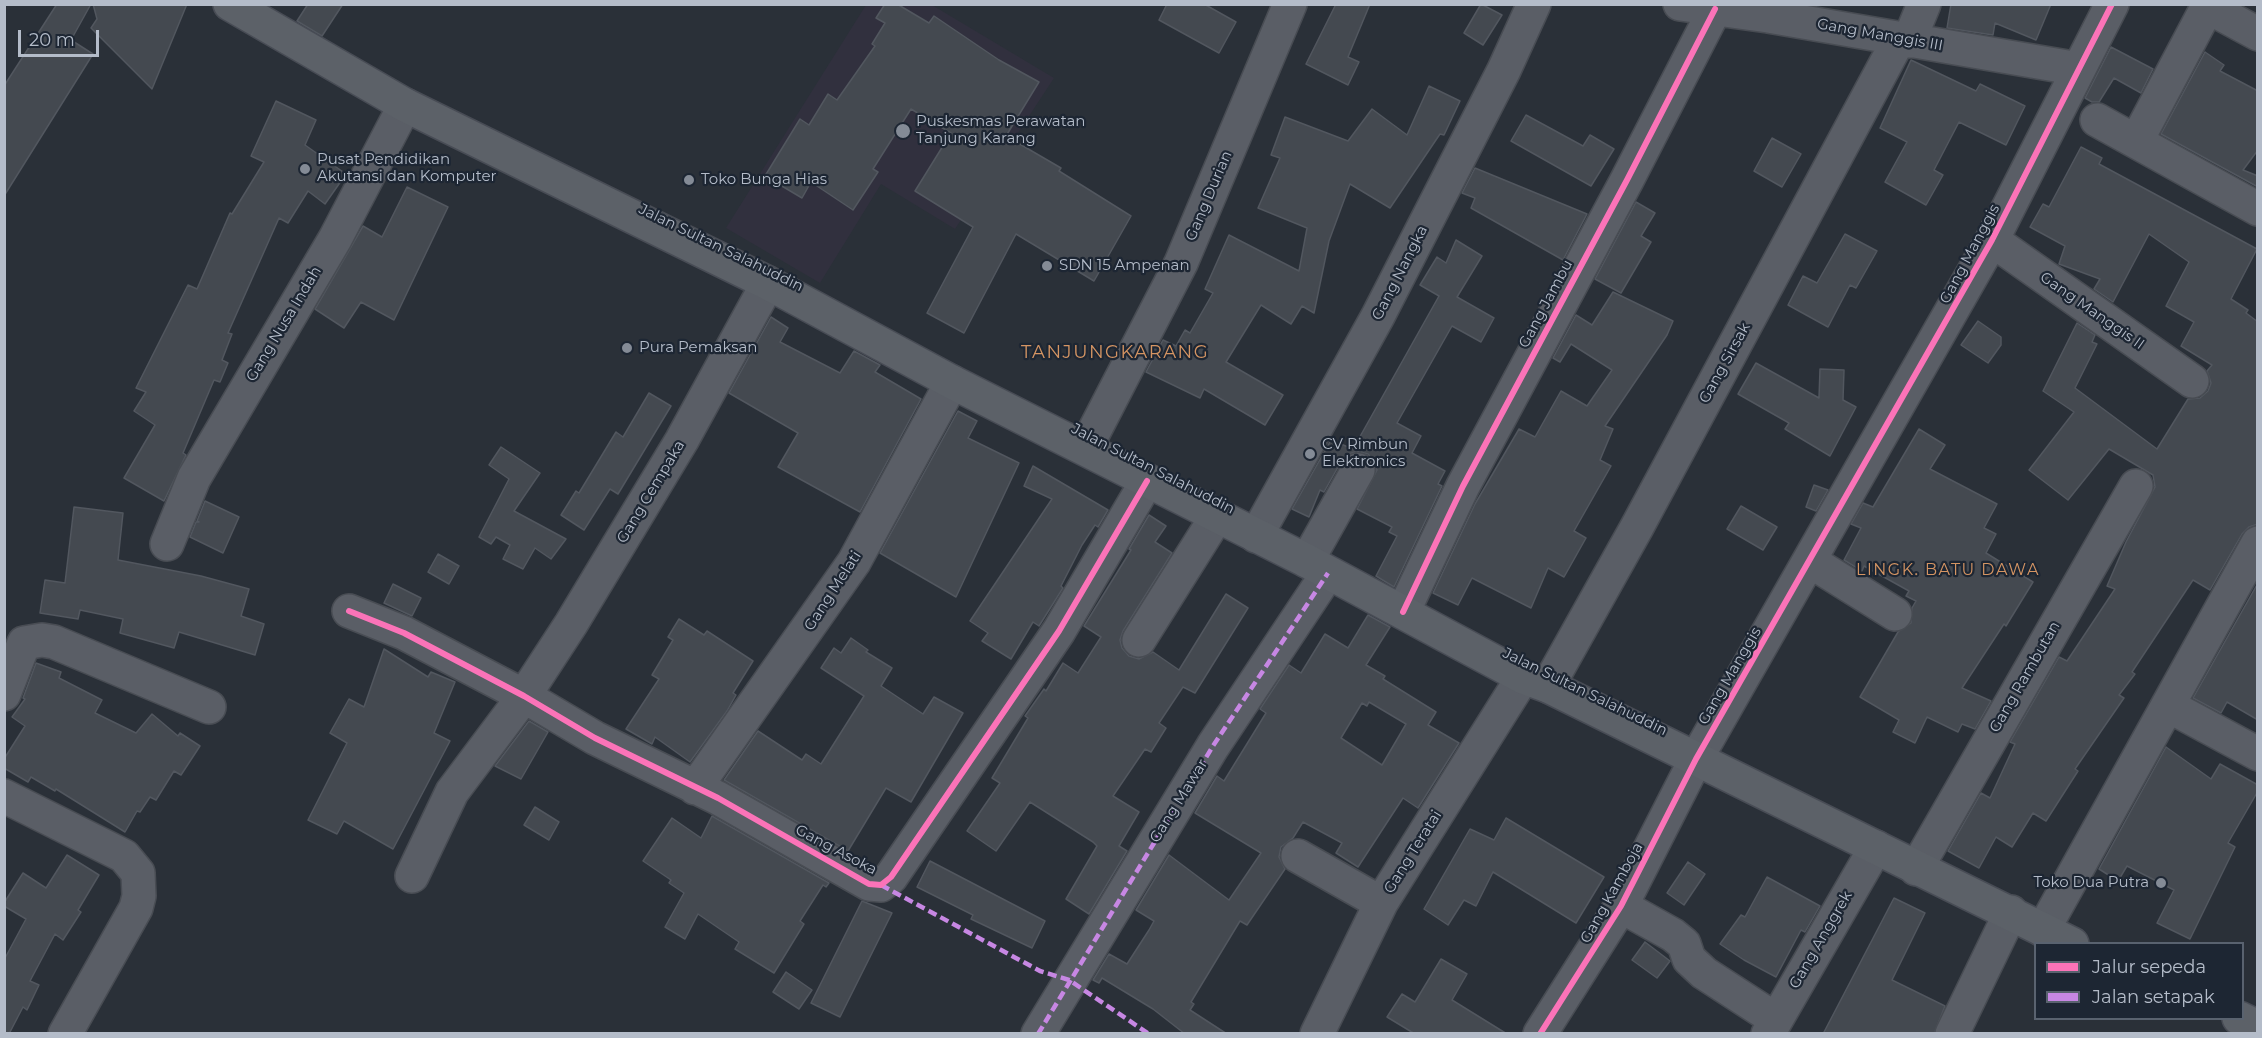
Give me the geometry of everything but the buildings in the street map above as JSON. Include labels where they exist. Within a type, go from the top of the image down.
[{"type":"main road","name":"Jalan Sultan Salahuddin","points":[[230,4],[405,105],[768,283],[952,382],[1086,447],[1147,481],[1318,567],[1535,682],[1876,847],[1916,869],[2012,912],[2068,942]]},
{"type":"main road","points":[[2243,1020],[2258,1027]]},
{"type":"street","name":"Gang Durian","points":[[1086,447],[1181,263],[1290,4]]},
{"type":"street","name":"Gang Nangka","points":[[1256,536],[1384,305],[1504,70],[1534,4]]},
{"type":"street","name":"Gang Manggis III","points":[[1680,4],[2079,69]]},
{"type":"street","name":"Gang Sirsak","points":[[1535,682],[1637,527],[1924,4]]},
{"type":"street","name":"Gang Manggis","points":[[1696,759],[1992,240],[2112,4]]},
{"type":"street","points":[[2137,140],[2208,6],[2258,34]]},
{"type":"street","name":"Gang Jambu","points":[[1402,612],[1463,486],[1627,180],[1715,9]]},
{"type":"street","name":"Gang Nusa Indah","points":[[167,544],[194,478],[335,239],[405,105]]},
{"type":"street","points":[[2097,120],[2137,140],[2258,209]]},
{"type":"street","name":"Gang Manggis II","points":[[1992,240],[2192,381]]},
{"type":"street","name":"Gang Cempaka","points":[[412,876],[452,792],[524,696],[572,624],[682,440],[768,283]]},
{"type":"street","name":"Gang Melati","points":[[695,788],[854,561],[952,382]]},
{"type":"street","name":"Gang Mawar","points":[[1038,1034],[1214,746],[1318,567],[1358,470]]},
{"type":"street","name":"Gang Asoka","points":[[349,611],[404,633],[524,696],[595,738],[718,798],[869,884],[881,885],[891,877],[1059,631],[1147,481]]},
{"type":"street","name":"Gang Rambutan","points":[[1916,869],[2136,486]]},
{"type":"street","points":[[1139,640],[1217,516]]},
{"type":"street","points":[[2043,930],[2258,543]]},
{"type":"street","points":[[1810,561],[1895,614]]},
{"type":"street","points":[[4,694],[24,643],[35,640],[54,642],[209,707]]},
{"type":"street","name":"Gang Teratai","points":[[1317,1034],[1381,903],[1535,682]]},
{"type":"street","points":[[2169,706],[2258,754]]},
{"type":"street","name":"Gang Kamboja","points":[[1540,1034],[1621,906],[1696,759]]},
{"type":"street","points":[[4,796],[124,856],[136,868],[139,883],[136,908],[65,1034]]},
{"type":"street","name":"Gang Anggrek","points":[[1771,1026],[1876,847]]},
{"type":"street","points":[[1298,856],[1381,903]]},
{"type":"street","points":[[1621,906],[1673,934],[1684,944],[1689,959],[1771,1026]]},
{"type":"street","points":[[1952,1034],[2012,912]]},
{"type":"shaded area","name":"Puskesmas Perawatan Tanjung Karang","points":[[866,5],[932,5],[1054,78],[955,229],[881,184],[820,283],[726,228]]},
{"type":"marked path","points":[[1038,1034],[1213,746],[1328,573]]},
{"type":"marked path","points":[[881,885],[1040,971],[1069,980],[1149,1034]]},
{"type":"cycle path","points":[[1540,1034],[1621,906],[1696,759],[1992,240],[2112,4]]},
{"type":"cycle path","points":[[1403,612],[1463,486],[1627,180],[1715,9]]},
{"type":"cycle path","points":[[349,611],[404,633],[524,696],[595,738],[718,798],[869,884],[881,885],[891,877],[1059,631],[1147,481]]},
{"type":"place","name":"Puskesmas Perawatan Tanjung Karang","points":[[903,131]]},
{"type":"place","name":"Pusat Pendidikan Akutansi dan Komputer","points":[[305,169]]},
{"type":"place","name":"Toko Bunga Hias","points":[[689,180]]},
{"type":"place","name":"SDN 15 Ampenan","points":[[1047,266]]},
{"type":"place","name":"Pura Pemaksan","points":[[627,348]]},
{"type":"place","name":"CV Rimbun Elektronics","points":[[1310,454]]},
{"type":"place","name":"Toko Dua Putra","points":[[2161,883]]},
{"type":"district","name":"TANJUNGKARANG","points":[[1115,353]]},
{"type":"district","name":"LINGK. BATU DAWA","points":[[1948,570]]}]
